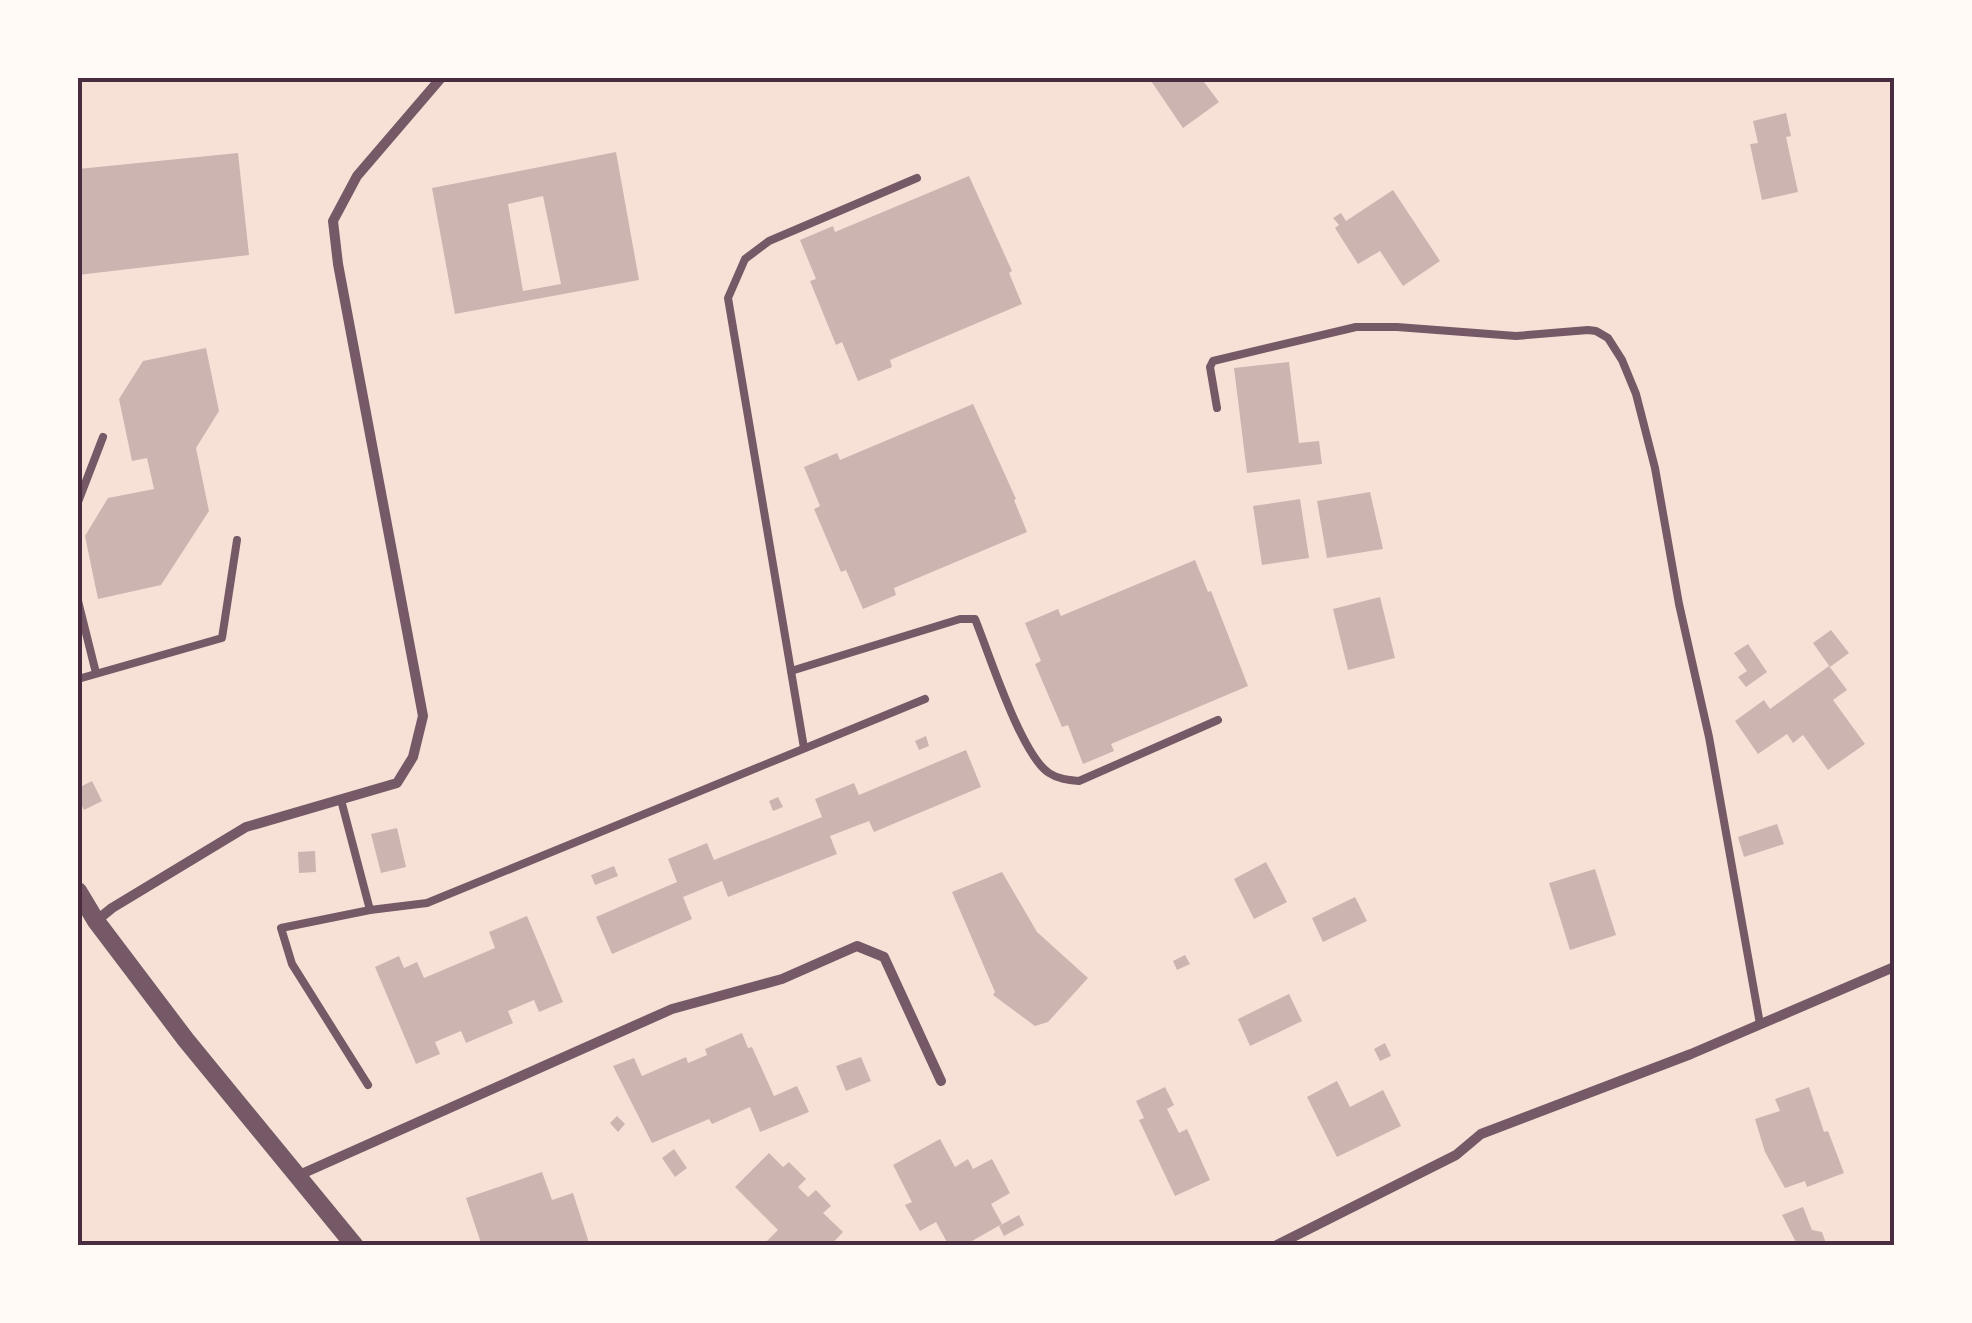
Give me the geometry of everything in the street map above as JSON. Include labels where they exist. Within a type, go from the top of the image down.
[{"type":"street","points":[[96,921],[246,827],[397,782],[412,758],[422,716],[333,220],[357,176],[441,78]]},
{"type":"street","points":[[78,891],[96,921],[186,1040],[354,1246]]},
{"type":"street","points":[[296,1177],[672,1009],[782,978],[857,946],[884,957],[941,1080]]},
{"type":"street","points":[[1274,1246],[1456,1155],[1481,1134],[1894,967]]},
{"type":"lane","points":[[804,748],[728,298],[745,259],[770,242],[917,178]]},
{"type":"lane","points":[[1217,408],[1210,366],[1213,361],[1356,327],[1397,326],[1516,336],[1588,330],[1608,338],[1636,394],[1655,468],[1679,604],[1710,737],[1760,1024]]},
{"type":"lane","points":[[78,502],[102,437]]},
{"type":"lane","points":[[78,678],[222,638],[237,540]]},
{"type":"lane","points":[[78,601],[96,673]]},
{"type":"lane","points":[[792,671],[960,619],[975,619],[1030,753],[1048,772],[1079,781],[1218,720]]},
{"type":"lane","points":[[368,1085],[292,964],[282,928],[427,903],[924,699]]},
{"type":"lane","points":[[341,800],[370,910]]},
{"type":"building","points":[[1149,78],[1201,78],[1219,102],[1183,128]]},
{"type":"building","points":[[1786,113],[1791,136],[1786,137],[1798,192],[1762,200],[1750,144],[1758,143],[1753,121]]},
{"type":"building","points":[[616,152],[639,280],[455,314],[432,188]],"holes":[[[543,196],[561,284],[523,291],[508,204]]]},
{"type":"building","points":[[238,153],[249,255],[78,275],[78,169]]},
{"type":"building","points":[[969,176],[1012,271],[1009,273],[1022,304],[890,360],[892,367],[858,381],[842,342],[836,345],[810,281],[816,279],[800,240],[833,226],[835,232]]},
{"type":"building","points":[[1393,190],[1440,261],[1403,286],[1380,251],[1358,264],[1335,228],[1339,225],[1333,218],[1341,213],[1346,221]]},
{"type":"building","points":[[206,348],[219,411],[196,448],[209,511],[161,585],[98,599],[85,536],[108,498],[154,489],[147,458],[132,461],[119,399],[143,361]]},
{"type":"building","points":[[1289,362],[1299,443],[1319,441],[1322,464],[1247,473],[1234,368]]},
{"type":"building","points":[[973,404],[1027,532],[894,588],[896,595],[863,609],[846,570],[841,572],[814,509],[820,506],[804,467],[837,453],[840,460]]},
{"type":"building","points":[[1370,492],[1383,549],[1327,558],[1317,501]]},
{"type":"building","points":[[1300,499],[1309,558],[1262,565],[1253,506]]},
{"type":"building","points":[[1195,560],[1248,686],[1111,744],[1114,751],[1083,764],[1068,725],[1062,727],[1035,664],[1041,661],[1025,623],[1058,609],[1061,616]]},
{"type":"building","points":[[1380,597],[1395,658],[1348,670],[1333,609]]},
{"type":"building","points":[[1831,630],[1849,653],[1830,667],[1813,643]]},
{"type":"building","points":[[1748,644],[1767,672],[1746,687],[1738,677],[1747,671],[1734,653]]},
{"type":"building","points":[[1829,666],[1847,690],[1833,700],[1865,744],[1828,770],[1803,735],[1793,743],[1787,734],[1758,754],[1735,721],[1764,700],[1770,709]]},
{"type":"building","points":[[926,736],[929,746],[919,750],[915,741]]},
{"type":"building","points":[[966,750],[981,787],[874,832],[869,821],[830,836],[837,854],[728,897],[722,881],[683,897],[692,919],[612,954],[596,917],[677,882],[668,859],[707,843],[714,860],[822,817],[815,799],[854,783],[859,795]]},
{"type":"building","points":[[92,781],[102,801],[84,810],[78,788]]},
{"type":"building","points":[[778,797],[783,807],[773,811],[769,801]]},
{"type":"building","points":[[1777,824],[1784,844],[1744,857],[1738,837]]},
{"type":"building","points":[[397,828],[406,867],[381,873],[371,834]]},
{"type":"building","points":[[315,851],[316,872],[299,873],[298,852]]},
{"type":"building","points":[[1266,862],[1287,902],[1254,919],[1234,879]]},
{"type":"building","points":[[614,866],[618,876],[595,885],[591,875]]},
{"type":"building","points":[[1595,869],[1616,935],[1570,950],[1549,883]]},
{"type":"building","points":[[1002,872],[1037,932],[1088,978],[1048,1022],[1035,1026],[993,995],[952,892]]},
{"type":"building","points":[[1355,897],[1367,921],[1323,942],[1312,918]]},
{"type":"building","points":[[527,916],[563,1002],[539,1012],[534,1000],[508,1011],[513,1023],[466,1043],[461,1031],[435,1042],[440,1054],[416,1064],[375,967],[399,956],[404,968],[417,962],[424,978],[495,948],[489,932]]},
{"type":"building","points":[[1185,955],[1190,964],[1177,970],[1173,961]]},
{"type":"building","points":[[1289,994],[1302,1021],[1250,1046],[1238,1019]]},
{"type":"building","points":[[742,1033],[774,1096],[797,1086],[809,1112],[760,1132],[750,1107],[652,1143],[613,1066],[634,1058],[642,1076],[686,1057],[688,1063],[707,1055],[705,1049]]},
{"type":"building","points":[[1385,1043],[1391,1056],[1380,1061],[1374,1049]]},
{"type":"building","points":[[861,1057],[871,1081],[846,1091],[836,1066]]},
{"type":"building","points":[[1337,1081],[1350,1107],[1383,1090],[1401,1126],[1337,1157],[1307,1097]]},
{"type":"building","points":[[1165,1087],[1174,1105],[1167,1109],[1179,1133],[1187,1129],[1210,1180],[1175,1196],[1139,1120],[1144,1118],[1136,1101]]},
{"type":"building","points":[[1809,1087],[1824,1132],[1828,1131],[1844,1173],[1807,1187],[1805,1181],[1785,1188],[1765,1152],[1755,1119],[1780,1111],[1775,1099]]},
{"type":"building","points":[[617,1116],[625,1124],[618,1132],[610,1123]]},
{"type":"building","points":[[940,1139],[955,1167],[968,1159],[973,1169],[992,1159],[1010,1193],[991,1204],[1002,1224],[963,1246],[949,1246],[936,1222],[920,1231],[905,1205],[912,1202],[893,1165]]},
{"type":"building","points":[[674,1149],[687,1168],[675,1177],[662,1158]]},
{"type":"building","points":[[769,1153],[783,1167],[789,1162],[806,1179],[798,1187],[808,1197],[816,1190],[831,1206],[823,1213],[843,1232],[830,1246],[762,1246],[778,1230],[735,1187]]},
{"type":"building","points":[[542,1172],[552,1200],[573,1193],[590,1246],[482,1246],[466,1198]]},
{"type":"building","points":[[1803,1207],[1812,1230],[1822,1232],[1827,1246],[1798,1246],[1782,1215]]},
{"type":"building","points":[[1019,1215],[1024,1225],[1004,1236],[999,1226]]}]
